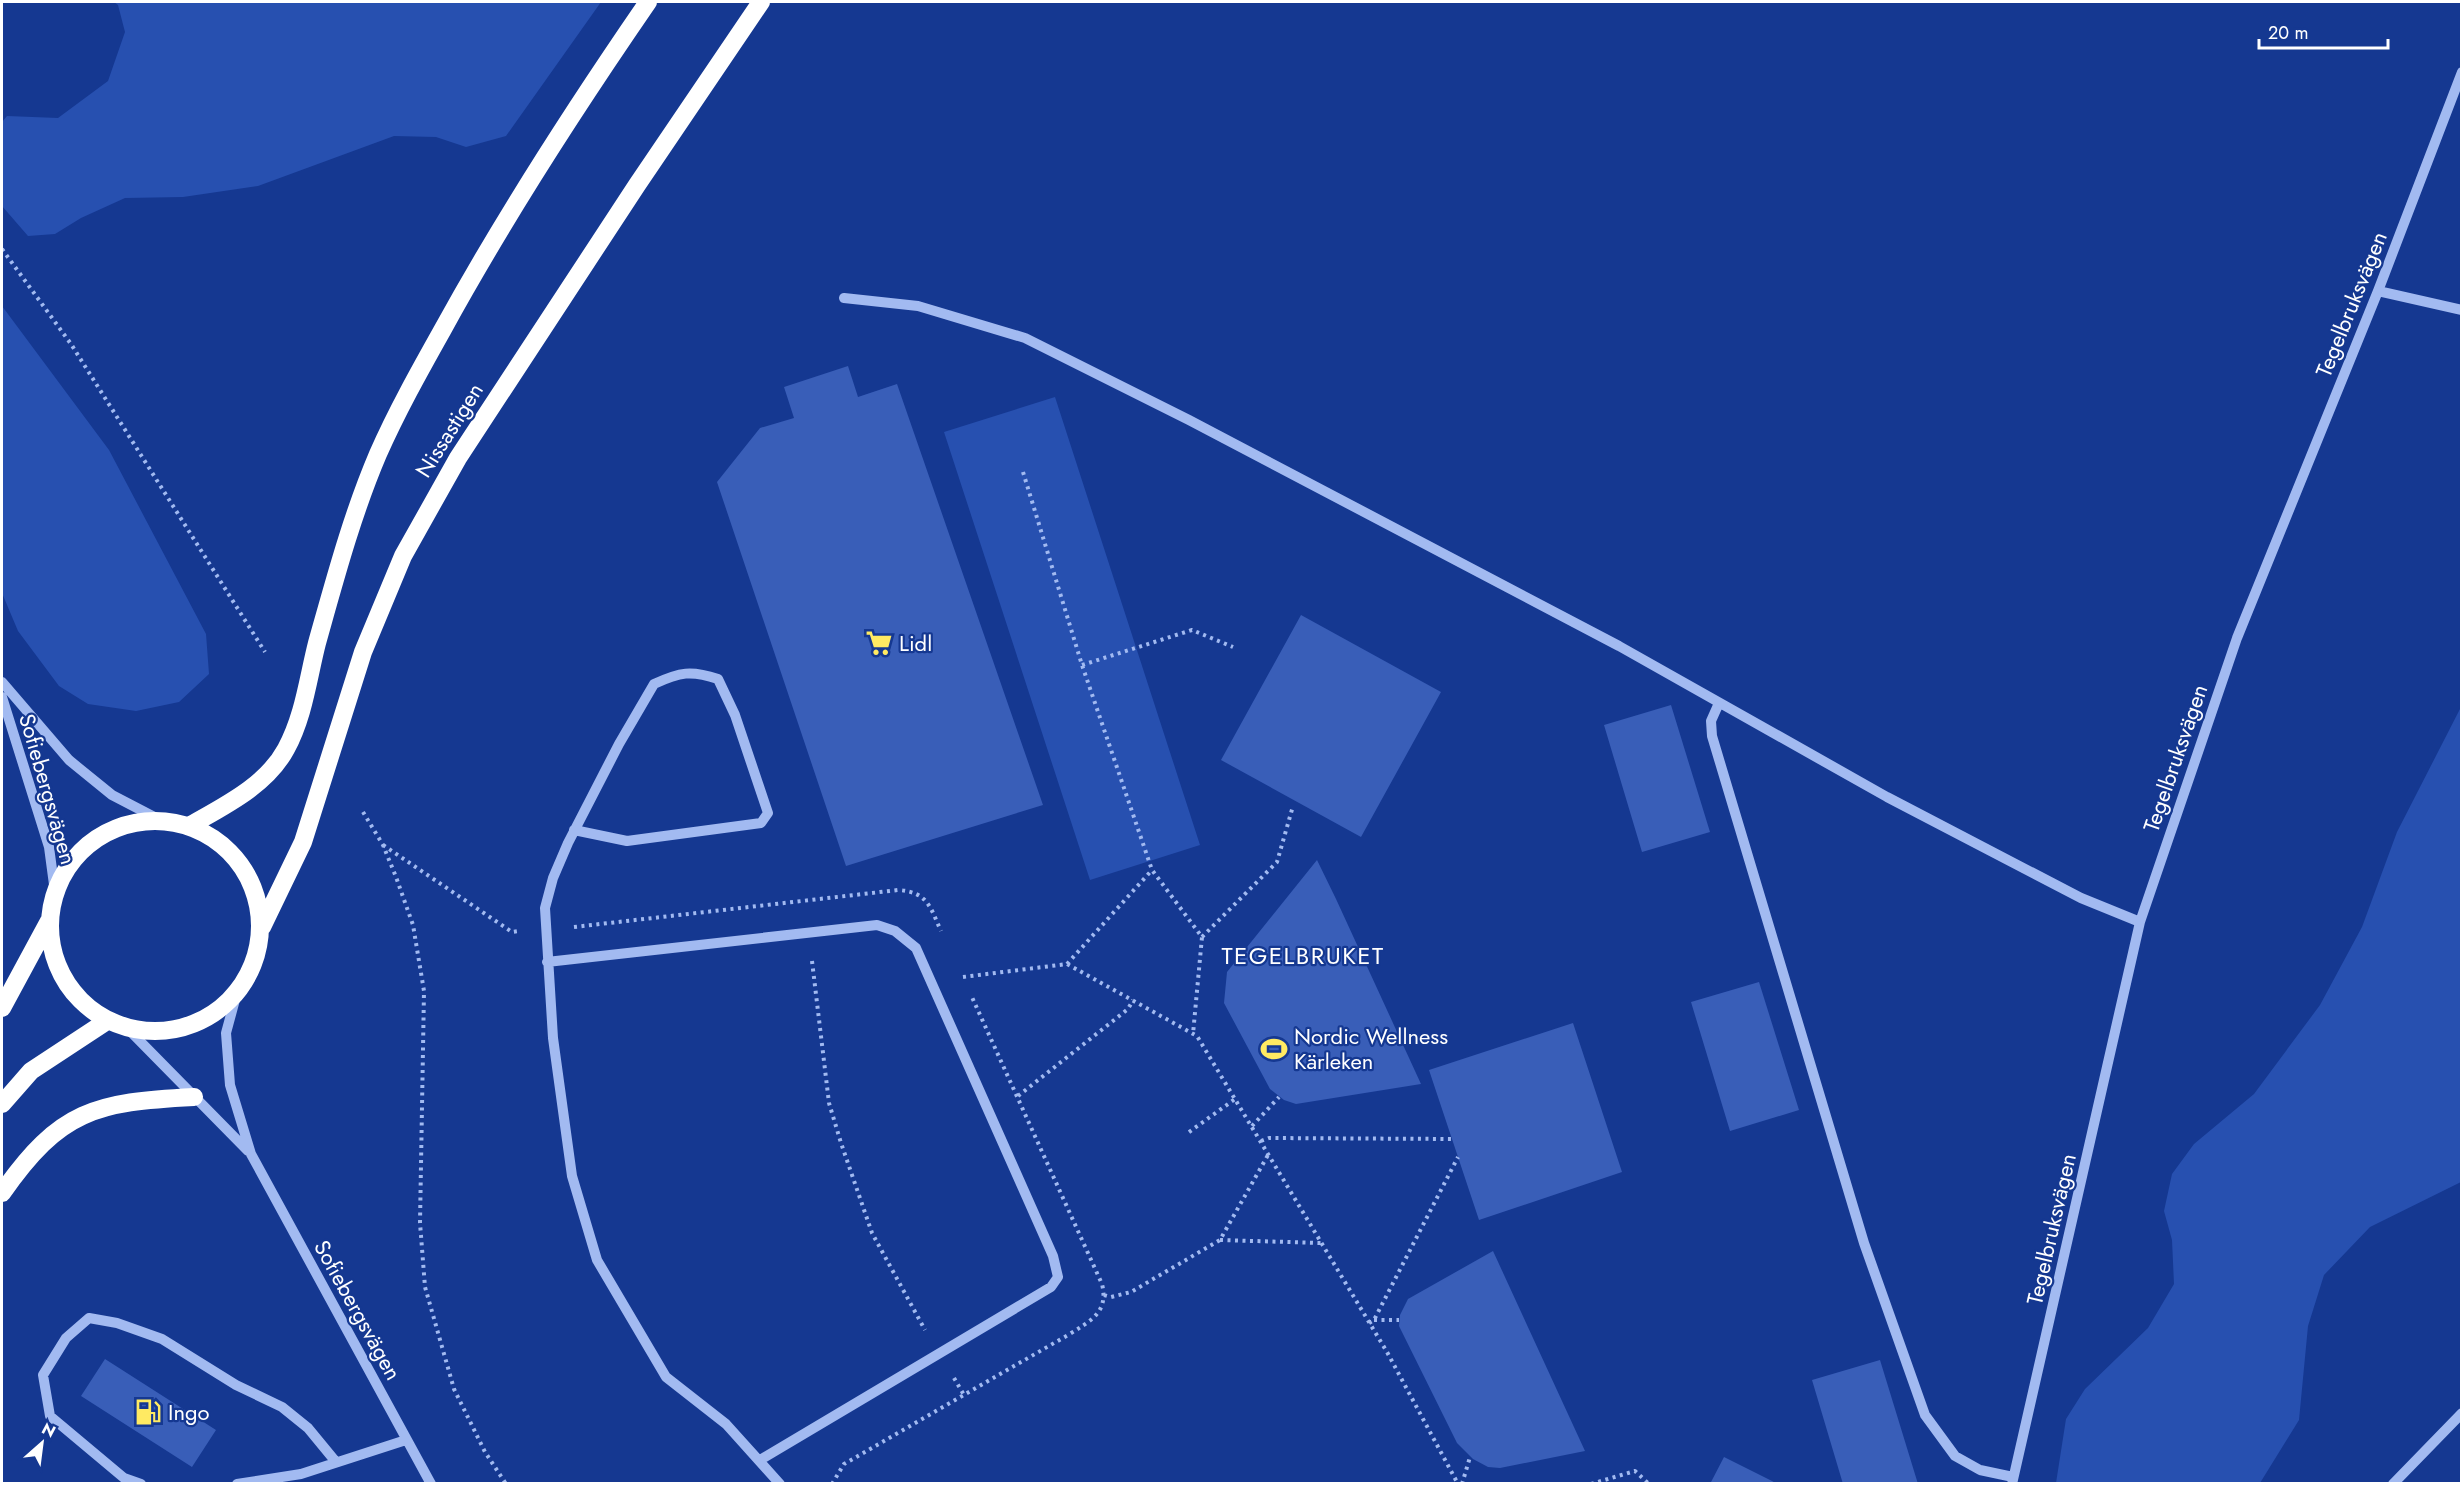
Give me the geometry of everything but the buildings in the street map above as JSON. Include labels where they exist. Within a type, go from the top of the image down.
[{"type":"highway","points":[[189,826],[235,800],[268,775],[285,751],[298,722],[343,550],[378,455],[411,388],[483,256],[557,134],[648,2]]},
{"type":"highway","name":"Nissastigen","points":[[262,927],[303,842],[363,652],[403,556],[464,448],[761,2]]},
{"type":"highway","points":[[162,821],[189,826],[218,841],[241,865],[257,894],[262,927],[259,951],[250,975],[236,996],[205,1020],[167,1032],[128,1029],[107,1021],[87,1007],[70,989],[58,969],[51,945],[49,921],[55,892],[71,861],[96,838],[128,824],[162,821]]},
{"type":"highway","points":[[2,1008],[49,921]]},
{"type":"highway","points":[[2,1104],[31,1071],[107,1021]]},
{"type":"highway","points":[[2,1193],[24,1161],[52,1134],[80,1115],[137,1100],[194,1097]]},
{"type":"street","name":"Tegelbruksvägen","points":[[2012,1480],[2140,922],[2237,638],[2378,291],[2462,72]]},
{"type":"street","points":[[2378,291],[2462,310]]},
{"type":"street","points":[[844,297],[918,306],[1025,338],[1189,420],[1619,646],[1887,797],[2081,898],[2140,922]]},
{"type":"street","points":[[574,830],[627,841],[760,823],[768,813],[735,716],[718,679],[696,672],[675,674],[654,684],[574,830],[553,878],[546,908],[547,962],[553,1038],[572,1176],[597,1260],[666,1377],[726,1424],[780,1484]]},
{"type":"street","name":"Sofiebergsvägen","points":[[2,682],[69,760],[112,795],[162,821]]},
{"type":"street","name":"Sofiebergsvägen","points":[[2,697],[49,847],[55,892]]},
{"type":"street","points":[[1719,703],[1711,721],[1712,736],[1864,1243],[1925,1415],[1955,1456],[1980,1470],[2012,1480]]},
{"type":"street","points":[[547,962],[877,925],[895,931],[916,948],[1053,1256],[1058,1276],[1051,1287],[760,1460]]},
{"type":"street","name":"Sofiebergsvägen","points":[[236,996],[226,1033],[230,1085],[251,1154],[431,1484]]},
{"type":"street","name":"Sofiebergsvägen","points":[[128,1029],[251,1154]]},
{"type":"street","points":[[141,1484],[124,1478],[50,1416],[43,1376],[66,1338],[89,1318],[117,1323],[162,1339],[236,1385],[282,1407],[308,1428],[336,1462]]},
{"type":"street","points":[[2393,1484],[2462,1413]]},
{"type":"street","points":[[237,1484],[301,1474],[406,1440]]},
{"type":"path","points":[[2,249],[71,344],[265,652]]},
{"type":"path","points":[[1023,472],[1082,664],[1152,870],[1202,937]]},
{"type":"path","points":[[1082,664],[1192,630],[1233,647]]},
{"type":"path","points":[[1192,1034],[1202,937],[1277,862],[1293,806]]},
{"type":"path","points":[[363,812],[383,845],[413,925],[424,991],[420,1223],[425,1287],[454,1389],[485,1452],[506,1484]]},
{"type":"path","points":[[383,845],[512,932]]},
{"type":"path","points":[[1067,964],[1152,870]]},
{"type":"path","points":[[545,930],[805,900],[913,891],[921,895],[929,905],[944,936]]},
{"type":"path","points":[[805,900],[827,1091],[841,1143],[872,1233],[964,1395]]},
{"type":"path","points":[[963,977],[1067,964],[1197,1036],[1369,1323],[1460,1484]]},
{"type":"path","points":[[832,1484],[844,1464],[1098,1315],[1104,1295],[1102,1284],[958,967]]},
{"type":"path","points":[[1017,1096],[1128,1009],[1133,1000]]},
{"type":"path","points":[[1252,1126],[1279,1097]]},
{"type":"path","points":[[1189,1132],[1235,1099]]},
{"type":"path","points":[[1261,1141],[1269,1138],[1452,1139]]},
{"type":"path","points":[[1104,1295],[1111,1297],[1131,1292],[1220,1240],[1268,1154]]},
{"type":"path","points":[[1374,1320],[1458,1157]]},
{"type":"path","points":[[1220,1240],[1322,1243]]},
{"type":"path","points":[[1369,1323],[1374,1320],[1399,1320]]},
{"type":"path","points":[[1460,1484],[1470,1457]]},
{"type":"path","points":[[1591,1484],[1635,1472],[1648,1484]]},
{"type":"shaded area","points":[[114,2],[601,2],[506,136],[466,147],[436,137],[394,136],[258,186],[183,197],[125,198],[81,218],[55,234],[28,236],[2,206],[2,122],[7,116],[58,118],[108,81],[125,32],[118,5]]},
{"type":"shaded area","points":[[2,306],[109,450],[206,634],[209,674],[179,702],[136,711],[88,704],[59,686],[18,631],[2,593]]},
{"type":"shaded area","points":[[1055,397],[1200,845],[1090,880],[944,432]]},
{"type":"shaded area","points":[[2461,707],[2461,1182],[2370,1227],[2324,1275],[2308,1326],[2299,1420],[2260,1483],[2056,1483],[2066,1419],[2085,1389],[2148,1328],[2174,1284],[2172,1240],[2164,1211],[2172,1174],[2194,1144],[2254,1094],[2320,1005],[2362,927],[2397,832]]},
{"type":"place","name":"Lidl","points":[[879,643]]},
{"type":"place","name":"Nordic Wellness Kärleken","points":[[1274,1049]]},
{"type":"place","name":"Ingo","points":[[148,1412]]},
{"type":"district","name":"TEGELBRUKET","points":[[1303,955]]}]
